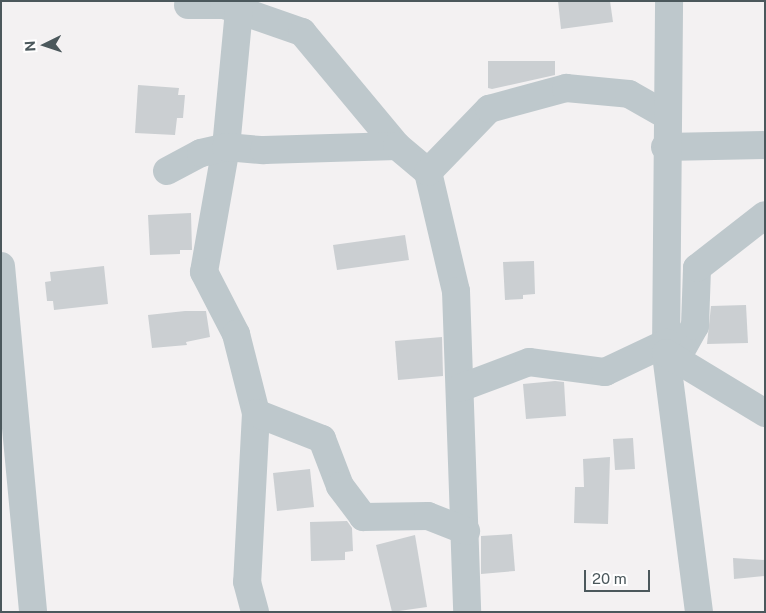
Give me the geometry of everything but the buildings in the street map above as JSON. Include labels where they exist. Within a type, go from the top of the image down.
[{"type":"street","points":[[669,1],[665,147],[669,352],[699,612]]},
{"type":"street","points":[[188,5],[224,5],[302,32],[397,146],[428,172],[456,291],[466,531],[467,612]]},
{"type":"street","points":[[239,10],[226,147],[204,272],[236,334],[256,413],[247,582],[255,612]]},
{"type":"street","points":[[428,172],[489,109],[566,88],[629,94],[666,115]]},
{"type":"street","points":[[665,147],[765,145]]},
{"type":"street","points":[[167,171],[201,153],[226,147],[264,150],[397,146]]},
{"type":"street","points":[[460,388],[528,362],[605,372],[669,352],[695,326],[697,268],[765,215]]},
{"type":"street","points":[[1,266],[33,612]]},
{"type":"street","points":[[669,352],[765,413]]},
{"type":"street","points":[[256,413],[322,439],[340,486],[363,517],[428,516],[466,531]]}]
